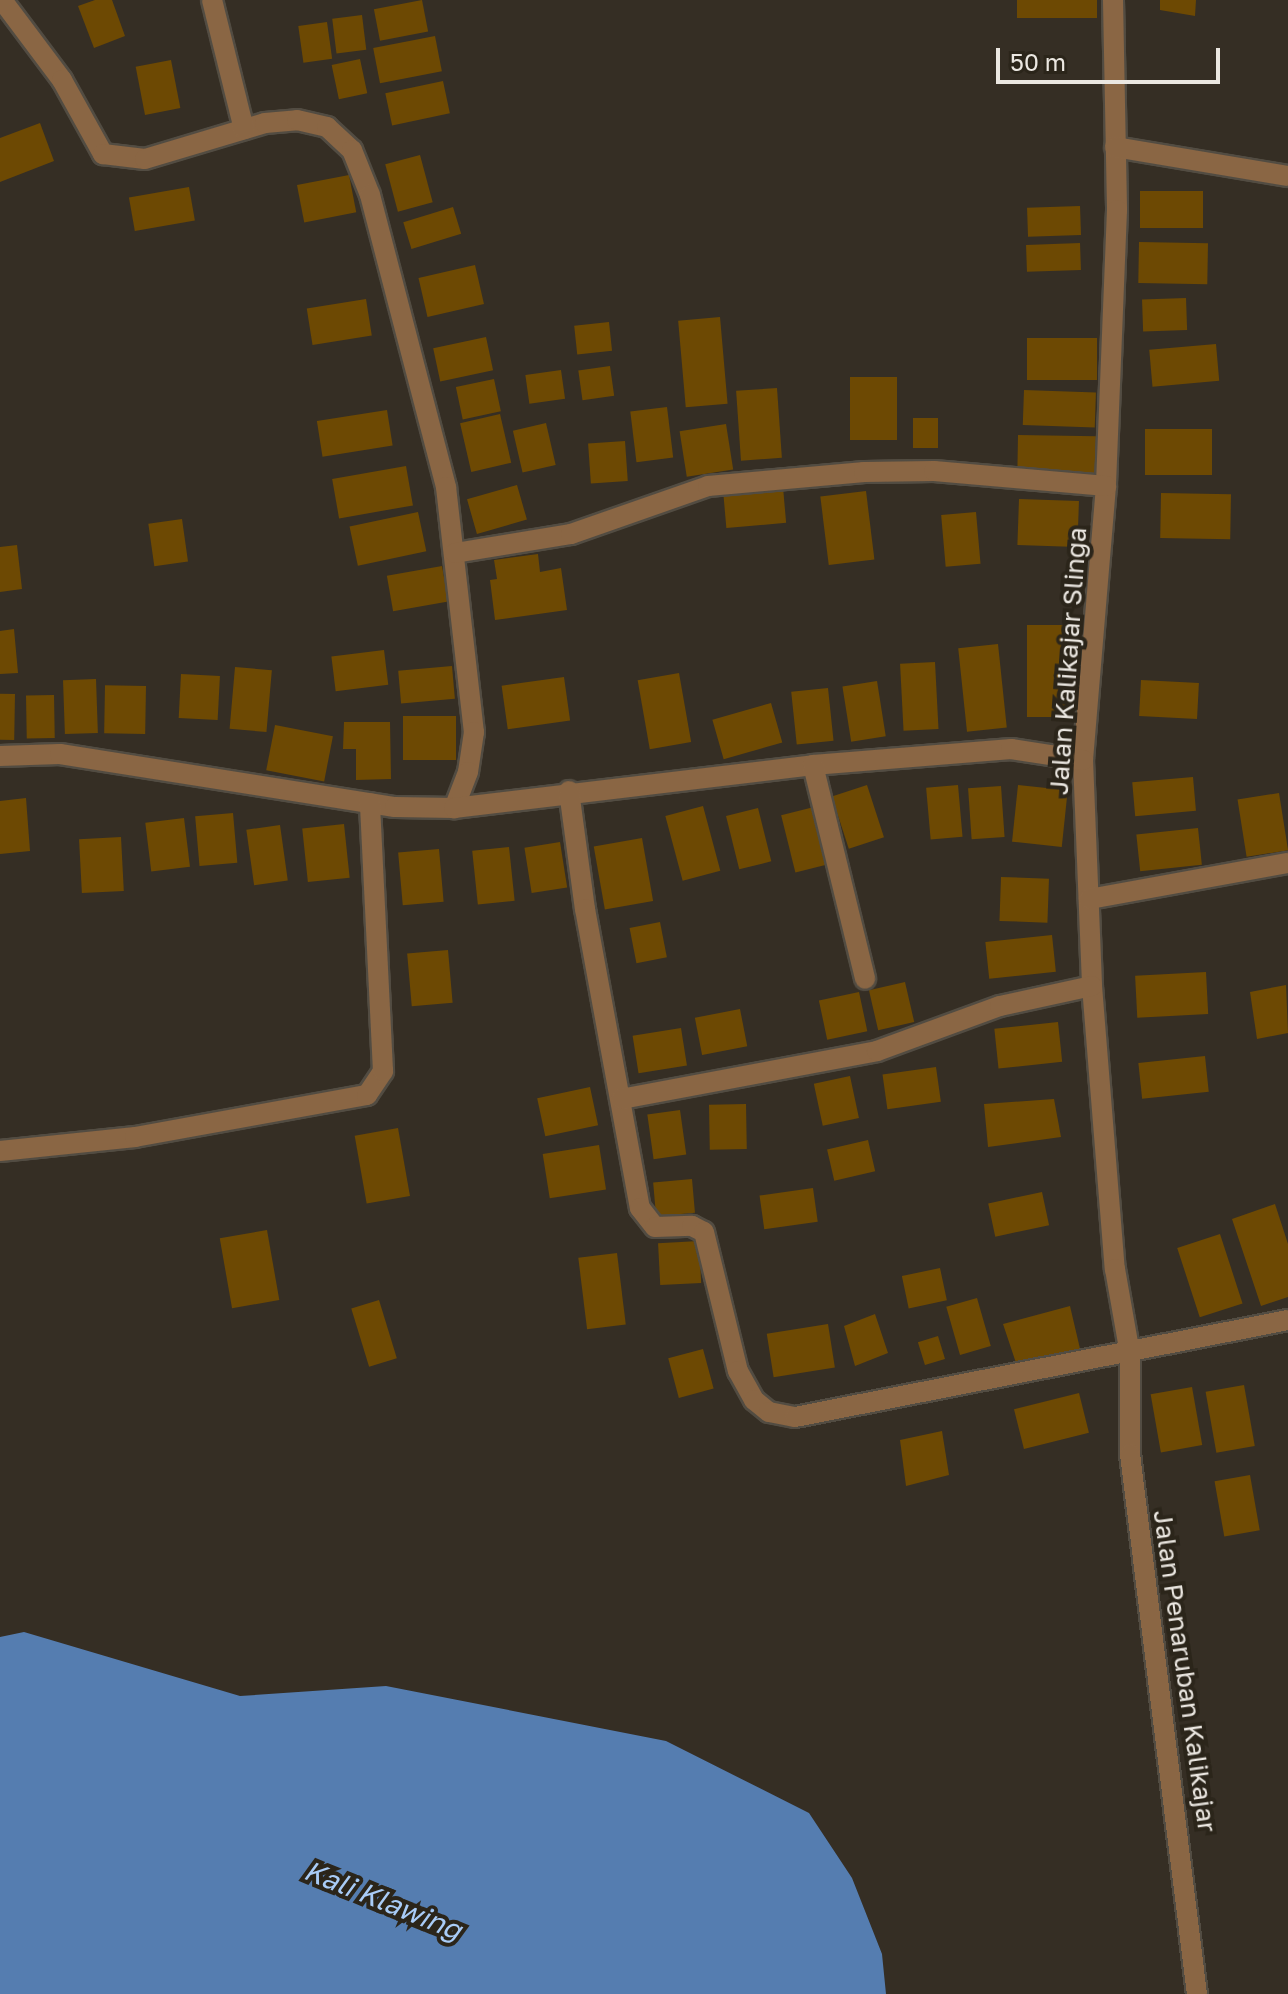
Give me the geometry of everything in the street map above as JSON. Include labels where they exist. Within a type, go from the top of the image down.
[{"type":"street","points":[[2,0],[62,80],[103,154],[145,159],[244,129],[297,120],[327,127],[352,150],[370,195],[446,487],[474,732],[468,772],[454,808]]},
{"type":"street","points":[[212,0],[244,129]]},
{"type":"street","name":"Jalan Kalikajar Slinga","points":[[1113,0],[1115,147],[1106,486],[1083,760],[1092,986],[1115,1269],[1130,1354]]},
{"type":"street","points":[[1115,147],[1288,176]]},
{"type":"street","points":[[455,553],[571,534],[708,486],[920,471],[1106,486]]},
{"type":"street","points":[[0,756],[60,754],[370,803],[454,808],[569,791],[813,765],[1011,749],[1083,760]]},
{"type":"street","points":[[813,765],[865,979]]},
{"type":"street","points":[[569,791],[621,1099],[646,1221],[655,1227],[692,1226],[704,1232],[738,1371],[754,1400],[769,1412],[795,1417],[1130,1354],[1288,1320]]},
{"type":"street","points":[[0,1151],[135,1137],[367,1095],[383,1071],[370,803]]},
{"type":"street","points":[[1089,899],[1288,863]]},
{"type":"street","points":[[621,1099],[877,1051],[1000,1006],[1092,986]]},
{"type":"street","name":"Jalan Penaruban Kalikajar","points":[[1130,1354],[1130,1454],[1197,1994]]},
{"type":"water","name":"Kali Klawing","points":[[24,1632],[240,1696],[386,1686],[666,1741],[809,1813],[852,1878],[882,1954],[886,1994],[0,1994],[0,1637]]},
{"type":"building","points":[[95,0],[112,0],[125,36],[94,48],[78,6]]},
{"type":"building","points":[[422,0],[428,31],[380,41],[374,9]]},
{"type":"building","points":[[1017,0],[1097,0],[1097,18],[1017,18]]},
{"type":"building","points":[[1160,0],[1196,0],[1195,16],[1160,10]]},
{"type":"building","points":[[362,15],[366,50],[336,53],[332,19]]},
{"type":"building","points":[[327,22],[332,59],[303,63],[298,26]]},
{"type":"building","points":[[435,36],[442,71],[380,83],[373,48]]},
{"type":"building","points":[[360,59],[367,93],[339,99],[332,65]]},
{"type":"building","points":[[171,60],[180,108],[145,115],[136,67]]},
{"type":"building","points":[[443,81],[450,113],[392,126],[385,93]]},
{"type":"building","points":[[40,123],[54,161],[0,182],[0,138]]},
{"type":"building","points":[[420,155],[433,202],[398,212],[385,164]]},
{"type":"building","points":[[349,175],[356,212],[304,222],[297,185]]},
{"type":"building","points":[[189,187],[195,220],[135,231],[129,198]]},
{"type":"building","points":[[1140,191],[1203,191],[1203,228],[1140,228]]},
{"type":"building","points":[[1080,206],[1081,235],[1028,237],[1027,208]]},
{"type":"building","points":[[453,207],[461,234],[411,249],[403,222]]},
{"type":"building","points":[[1139,242],[1208,243],[1207,284],[1138,283]]},
{"type":"building","points":[[1080,243],[1081,270],[1027,272],[1026,245]]},
{"type":"building","points":[[475,265],[484,304],[427,317],[418,278]]},
{"type":"building","points":[[1186,298],[1187,330],[1143,332],[1142,300]]},
{"type":"building","points":[[366,299],[372,336],[313,345],[307,308]]},
{"type":"building","points":[[720,317],[728,404],[686,407],[678,321]]},
{"type":"building","points":[[609,322],[612,351],[577,354],[574,326]]},
{"type":"building","points":[[486,337],[493,370],[440,381],[433,348]]},
{"type":"building","points":[[1027,338],[1097,338],[1097,380],[1027,380]]},
{"type":"building","points":[[1216,344],[1219,381],[1152,387],[1149,350]]},
{"type":"building","points":[[610,366],[614,396],[582,400],[578,370]]},
{"type":"building","points":[[561,370],[565,399],[529,404],[525,375]]},
{"type":"building","points":[[850,377],[897,377],[897,440],[850,440]]},
{"type":"building","points":[[494,379],[501,411],[463,419],[456,387]]},
{"type":"building","points":[[777,388],[782,458],[741,461],[736,391]]},
{"type":"building","points":[[1024,390],[1096,393],[1095,427],[1023,425]]},
{"type":"building","points":[[667,407],[673,458],[636,462],[630,412]]},
{"type":"building","points":[[387,410],[393,446],[323,457],[317,421]]},
{"type":"building","points":[[500,414],[511,463],[471,472],[460,423]]},
{"type":"building","points":[[913,418],[938,418],[938,448],[913,448]]},
{"type":"building","points":[[546,423],[556,465],[523,473],[513,431]]},
{"type":"building","points":[[726,424],[733,469],[687,477],[680,431]]},
{"type":"building","points":[[1145,429],[1212,429],[1212,475],[1145,475]]},
{"type":"building","points":[[1018,435],[1096,436],[1095,476],[1017,475]]},
{"type":"building","points":[[625,441],[628,481],[591,483],[588,444]]},
{"type":"building","points":[[406,466],[413,505],[339,518],[332,479]]},
{"type":"building","points":[[517,485],[527,520],[477,534],[467,499]]},
{"type":"building","points":[[783,487],[786,523],[726,528],[723,492]]},
{"type":"building","points":[[866,491],[874,559],[829,565],[820,497]]},
{"type":"building","points":[[1161,493],[1231,494],[1230,539],[1160,538]]},
{"type":"building","points":[[1019,499],[1079,501],[1077,547],[1017,545]]},
{"type":"building","points":[[418,512],[426,551],[358,566],[350,527]]},
{"type":"building","points":[[976,512],[981,564],[946,567],[941,515]]},
{"type":"building","points":[[182,519],[188,562],[154,566],[148,524]]},
{"type":"building","points":[[17,545],[22,589],[0,592],[0,547]]},
{"type":"building","points":[[538,554],[540,572],[561,568],[567,610],[495,620],[490,580],[497,579],[494,560]]},
{"type":"building","points":[[442,566],[448,601],[393,611],[387,576]]},
{"type":"building","points":[[1027,625],[1069,625],[1069,717],[1027,717]]},
{"type":"building","points":[[14,629],[18,673],[0,674],[0,631]]},
{"type":"building","points":[[998,644],[1007,728],[967,732],[958,648]]},
{"type":"building","points":[[384,650],[388,685],[336,691],[331,656]]},
{"type":"building","points":[[935,662],[939,729],[904,731],[900,664]]},
{"type":"building","points":[[452,666],[455,699],[401,704],[398,671]]},
{"type":"building","points":[[235,667],[272,670],[266,732],[230,729]]},
{"type":"building","points":[[679,673],[691,742],[650,749],[638,680]]},
{"type":"building","points":[[181,674],[220,676],[218,720],[179,718]]},
{"type":"building","points":[[564,677],[570,721],[508,729],[502,686]]},
{"type":"building","points":[[96,679],[98,733],[65,734],[63,680]]},
{"type":"building","points":[[1141,680],[1199,683],[1197,719],[1139,716]]},
{"type":"building","points":[[877,681],[886,736],[851,742],[842,686]]},
{"type":"building","points":[[105,685],[146,686],[145,734],[104,733]]},
{"type":"building","points":[[828,688],[834,741],[797,745],[791,692]]},
{"type":"building","points":[[0,694],[15,694],[14,740],[0,740]]},
{"type":"building","points":[[26,695],[54,695],[55,738],[27,738]]},
{"type":"building","points":[[771,703],[782,742],[724,759],[712,720]]},
{"type":"building","points":[[403,716],[456,716],[456,760],[403,760]]},
{"type":"building","points":[[344,722],[390,722],[391,779],[356,780],[356,749],[343,749]]},
{"type":"building","points":[[275,725],[333,736],[324,781],[266,770]]},
{"type":"building","points":[[1193,777],[1196,811],[1135,816],[1132,782]]},
{"type":"building","points":[[867,785],[884,837],[849,849],[832,796]]},
{"type":"building","points":[[958,785],[963,837],[931,840],[926,788]]},
{"type":"building","points":[[1018,785],[1068,790],[1062,847],[1012,842]]},
{"type":"building","points":[[1001,786],[1005,837],[972,839],[968,788]]},
{"type":"building","points":[[1279,793],[1288,850],[1247,857],[1238,800]]},
{"type":"building","points":[[26,798],[30,851],[0,854],[0,801]]},
{"type":"building","points":[[703,806],[720,871],[683,881],[665,816]]},
{"type":"building","points":[[818,806],[832,863],[795,872],[781,815]]},
{"type":"building","points":[[758,808],[771,861],[739,869],[726,816]]},
{"type":"building","points":[[233,813],[237,863],[200,866],[195,816]]},
{"type":"building","points":[[184,818],[190,867],[151,871],[145,823]]},
{"type":"building","points":[[344,824],[350,878],[308,882],[302,828]]},
{"type":"building","points":[[280,825],[288,880],[254,885],[246,830]]},
{"type":"building","points":[[1198,828],[1202,865],[1140,871],[1136,834]]},
{"type":"building","points":[[121,837],[124,891],[82,893],[79,839]]},
{"type":"building","points":[[642,838],[653,901],[605,910],[594,847]]},
{"type":"building","points":[[560,842],[567,887],[532,893],[524,848]]},
{"type":"building","points":[[509,847],[515,901],[478,905],[472,851]]},
{"type":"building","points":[[439,849],[444,902],[403,905],[398,853]]},
{"type":"building","points":[[1001,877],[1049,879],[1047,923],[999,921]]},
{"type":"building","points":[[660,922],[667,957],[636,963],[630,928]]},
{"type":"building","points":[[1052,935],[1056,972],[989,979],[985,942]]},
{"type":"building","points":[[448,950],[453,1003],[412,1006],[407,954]]},
{"type":"building","points":[[1206,972],[1208,1014],[1137,1018],[1135,976]]},
{"type":"building","points":[[905,982],[914,1022],[878,1030],[869,990]]},
{"type":"building","points":[[1286,985],[1288,1033],[1257,1039],[1250,992]]},
{"type":"building","points":[[859,992],[867,1031],[827,1040],[819,1001]]},
{"type":"building","points":[[740,1009],[747,1046],[702,1055],[695,1018]]},
{"type":"building","points":[[1058,1022],[1062,1062],[999,1068],[994,1029]]},
{"type":"building","points":[[681,1028],[687,1066],[639,1073],[633,1036]]},
{"type":"building","points":[[1205,1056],[1209,1092],[1142,1099],[1138,1063]]},
{"type":"building","points":[[936,1067],[941,1102],[887,1109],[883,1075]]},
{"type":"building","points":[[850,1076],[859,1118],[823,1126],[814,1084]]},
{"type":"building","points":[[590,1087],[598,1125],[545,1136],[537,1098]]},
{"type":"building","points":[[1054,1099],[1061,1137],[988,1147],[984,1104]]},
{"type":"building","points":[[746,1104],[747,1149],[710,1150],[709,1105]]},
{"type":"building","points":[[680,1110],[686,1155],[654,1159],[647,1115]]},
{"type":"building","points":[[398,1128],[410,1196],[367,1204],[355,1136]]},
{"type":"building","points":[[868,1140],[875,1171],[834,1181],[827,1149]]},
{"type":"building","points":[[599,1145],[606,1189],[550,1198],[543,1154]]},
{"type":"building","points":[[692,1179],[695,1213],[656,1216],[653,1182]]},
{"type":"building","points":[[813,1188],[818,1222],[764,1229],[760,1196]]},
{"type":"building","points":[[1042,1192],[1049,1225],[995,1237],[988,1203]]},
{"type":"building","points":[[1275,1204],[1288,1244],[1288,1297],[1261,1306],[1232,1219]]},
{"type":"building","points":[[267,1230],[279,1300],[232,1308],[220,1238]]},
{"type":"building","points":[[1220,1234],[1243,1303],[1200,1317],[1177,1248]]},
{"type":"building","points":[[699,1241],[701,1283],[660,1285],[658,1243]]},
{"type":"building","points":[[617,1253],[626,1324],[587,1329],[578,1258]]},
{"type":"building","points":[[940,1268],[947,1300],[909,1308],[902,1276]]},
{"type":"building","points":[[977,1298],[991,1346],[960,1355],[946,1307]]},
{"type":"building","points":[[379,1300],[397,1358],[369,1367],[351,1308]]},
{"type":"building","points":[[1070,1306],[1081,1353],[1017,1366],[1003,1324]]},
{"type":"building","points":[[875,1314],[888,1353],[855,1366],[844,1326]]},
{"type":"building","points":[[828,1324],[835,1367],[774,1377],[767,1334]]},
{"type":"building","points":[[938,1336],[945,1359],[925,1365],[918,1342]]},
{"type":"building","points":[[703,1349],[714,1389],[679,1398],[668,1358]]},
{"type":"building","points":[[1244,1385],[1255,1446],[1216,1453],[1206,1392]]},
{"type":"building","points":[[1192,1387],[1202,1445],[1161,1452],[1151,1394]]},
{"type":"building","points":[[1079,1393],[1089,1433],[1024,1449],[1014,1409]]},
{"type":"building","points":[[942,1431],[949,1475],[906,1486],[900,1440]]},
{"type":"building","points":[[1250,1475],[1260,1530],[1224,1536],[1215,1481]]}]
